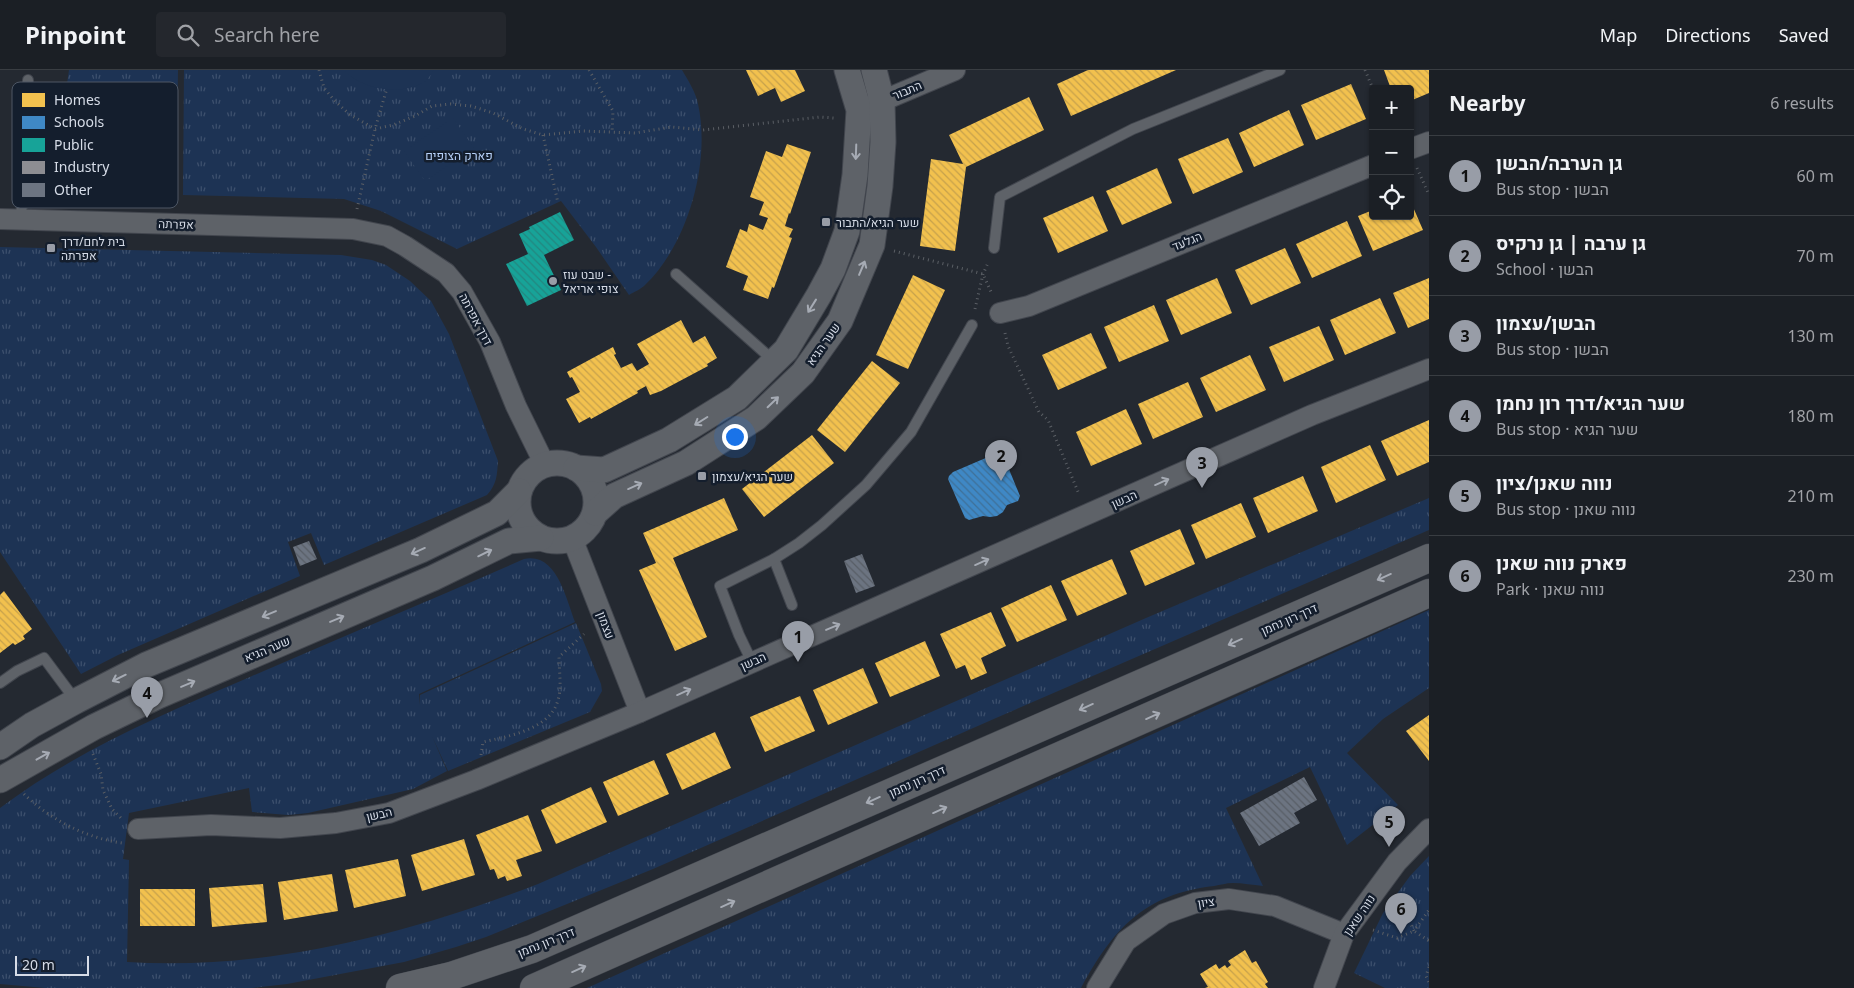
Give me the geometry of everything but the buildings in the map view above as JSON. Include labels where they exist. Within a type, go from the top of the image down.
[{"type":"main road","name":"דרך רון נחמן","points":[[400,988],[451,976],[532,949],[1429,558]]},
{"type":"main road","points":[[534,988],[1429,593]]},
{"type":"street","points":[[576,468],[604,470],[670,440],[736,398],[786,350],[820,295],[833,269],[848,230],[855,175],[858,115],[847,70]]},
{"type":"street","name":"שער הגיא","points":[[595,513],[614,496],[686,463],[756,418],[803,373],[840,321],[872,245],[882,151],[882,101],[874,70]]},
{"type":"street","name":"התבור","points":[[858,115],[882,101],[954,70]]},
{"type":"street","points":[[1414,154],[1429,142]]},
{"type":"street","name":"הגלעד","points":[[1000,313],[1028,306],[1369,167]]},
{"type":"street","name":"אפרתה","points":[[0,219],[355,220]]},
{"type":"street","name":"דרך אפרתה","points":[[355,220],[405,246],[446,273],[462,292],[490,342],[516,406],[545,465]]},
{"type":"street","name":"הבשן","points":[[134,837],[211,825],[280,828],[336,823],[389,813],[476,780],[640,712],[1312,415],[1429,369]]},
{"type":"street","points":[[563,463],[576,468],[587,476],[594,488],[595,513],[589,525],[579,535],[567,540],[554,541],[541,538],[530,530],[522,519],[517,505],[519,491],[525,479],[535,469],[545,465],[563,463]]},
{"type":"street","points":[[0,747],[76,701],[146,665],[421,550],[497,513],[519,491]]},
{"type":"street","name":"שער הגיא","points":[[0,780],[94,727],[158,696],[433,578],[509,541],[541,538]]},
{"type":"street","name":"עצמון","points":[[572,538],[640,712]]},
{"type":"street","name":"נווה שאנן","points":[[1324,988],[1344,934],[1397,862],[1429,829]]},
{"type":"street","name":"ציון","points":[[1097,988],[1126,941],[1164,914],[1195,903],[1229,899],[1275,906],[1344,934]]},
{"type":"lane","points":[[994,248],[1000,197],[1133,130],[1280,70]]},
{"type":"lane","points":[[21,220],[22,208]]},
{"type":"lane","points":[[676,274],[774,361]]},
{"type":"lane","points":[[752,662],[739,635],[720,586],[774,559],[822,525],[866,485],[911,432],[972,325]]},
{"type":"lane","points":[[774,559],[792,605]]},
{"type":"lane","points":[[0,683],[44,658],[76,701]]},
{"type":"path","points":[[319,70],[324,88],[334,100],[349,114],[375,129],[393,125],[416,116],[432,106],[451,104],[471,106],[492,113],[523,129],[543,135],[583,131],[635,133],[672,127],[703,130],[820,117],[858,115]]},
{"type":"path","points":[[589,70],[613,111],[612,132]]},
{"type":"path","points":[[1365,70],[1372,85]]},
{"type":"path","points":[[355,220],[375,129],[387,88]]},
{"type":"path","points":[[543,135],[558,203]]},
{"type":"path","points":[[1414,161],[1429,195]]},
{"type":"path","points":[[872,245],[983,274]]},
{"type":"path","points":[[972,325],[983,274],[994,248]]},
{"type":"path","points":[[983,274],[1000,313]]},
{"type":"path","points":[[1008,346],[1039,412],[1048,420],[1082,501]]},
{"type":"path","points":[[476,780],[483,742],[517,733],[537,725],[554,709],[558,700],[558,657],[584,634]]},
{"type":"path","points":[[22,792],[36,806],[57,820],[87,834],[112,842],[134,837],[123,820],[112,809],[103,790],[101,774],[90,747]]},
{"type":"path","points":[[1399,898],[1414,931],[1429,941]]},
{"type":"path","points":[[1369,928],[1397,938],[1414,931],[1429,910]]},
{"type":"path","points":[[1429,967],[1426,976],[1429,983]]},
{"type":"green space","points":[[69,70],[178,70],[178,82],[67,82]]},
{"type":"green space","name":"פארק הצופים","points":[[184,70],[682,70],[694,91],[698,104],[701,127],[701,151],[698,176],[684,225],[673,248],[660,268],[645,285],[629,295],[561,201],[457,249],[381,211],[344,199],[183,195]]},
{"type":"green space","points":[[344,70],[434,70],[424,82],[404,89],[393,90],[382,89],[361,82]]},
{"type":"green space","points":[[453,118],[474,148],[425,181],[404,151]]},
{"type":"green space","points":[[0,247],[341,255],[372,260],[386,265],[410,281],[431,301],[449,334],[498,461],[495,483],[487,495],[324,565],[311,533],[288,542],[300,576],[118,655],[81,674],[0,552]]},
{"type":"green space","points":[[1429,498],[1429,530],[653,869],[486,937],[404,962],[287,984],[252,988],[45,988],[0,984],[0,808],[59,769],[121,735],[217,691],[524,559],[535,559],[545,563],[552,570],[564,590],[575,622],[419,694],[420,705],[420,695],[576,623],[601,684],[602,691],[590,712],[448,771],[432,736],[447,771],[413,789],[308,813],[288,815],[252,812],[249,788],[129,813],[123,859],[129,860],[127,962],[180,963],[232,961],[284,954],[388,933],[439,919],[489,902],[538,884],[1146,618]]},
{"type":"green space","points":[[1429,610],[1429,688],[1383,719],[1347,753],[1398,805],[1347,845],[1310,767],[1226,808],[1263,886],[1237,883],[1190,890],[1168,897],[1150,906],[1133,918],[1105,948],[1081,988],[587,988]]},
{"type":"green space","points":[[1429,856],[1429,988],[1385,988],[1354,973],[1383,913],[1410,876]]},
{"type":"place","name":"שער הגיא/התבור","points":[[826,222]]},
{"type":"place","name":"בית לחם/דרך אפרתה","points":[[51,248]]},
{"type":"place","name":"שבט עוז - צופי אריאל","points":[[553,281]]},
{"type":"place","name":"שער הגיא/עצמון","points":[[702,476]]},
{"type":"place","name":"גן ערבה | גן נרקיס","points":[[1001,481]]},
{"type":"place","name":"הבשן/עצמון","points":[[1202,488]]},
{"type":"place","name":"גן הערבה/הבשן","points":[[798,662]]},
{"type":"place","name":"שער הגיא/דרך רון נחמן","points":[[147,718]]},
{"type":"place","name":"נווה שאנן/ציון","points":[[1389,847]]},
{"type":"place","name":"פארק נווה שאנן","points":[[1401,934]]}]
